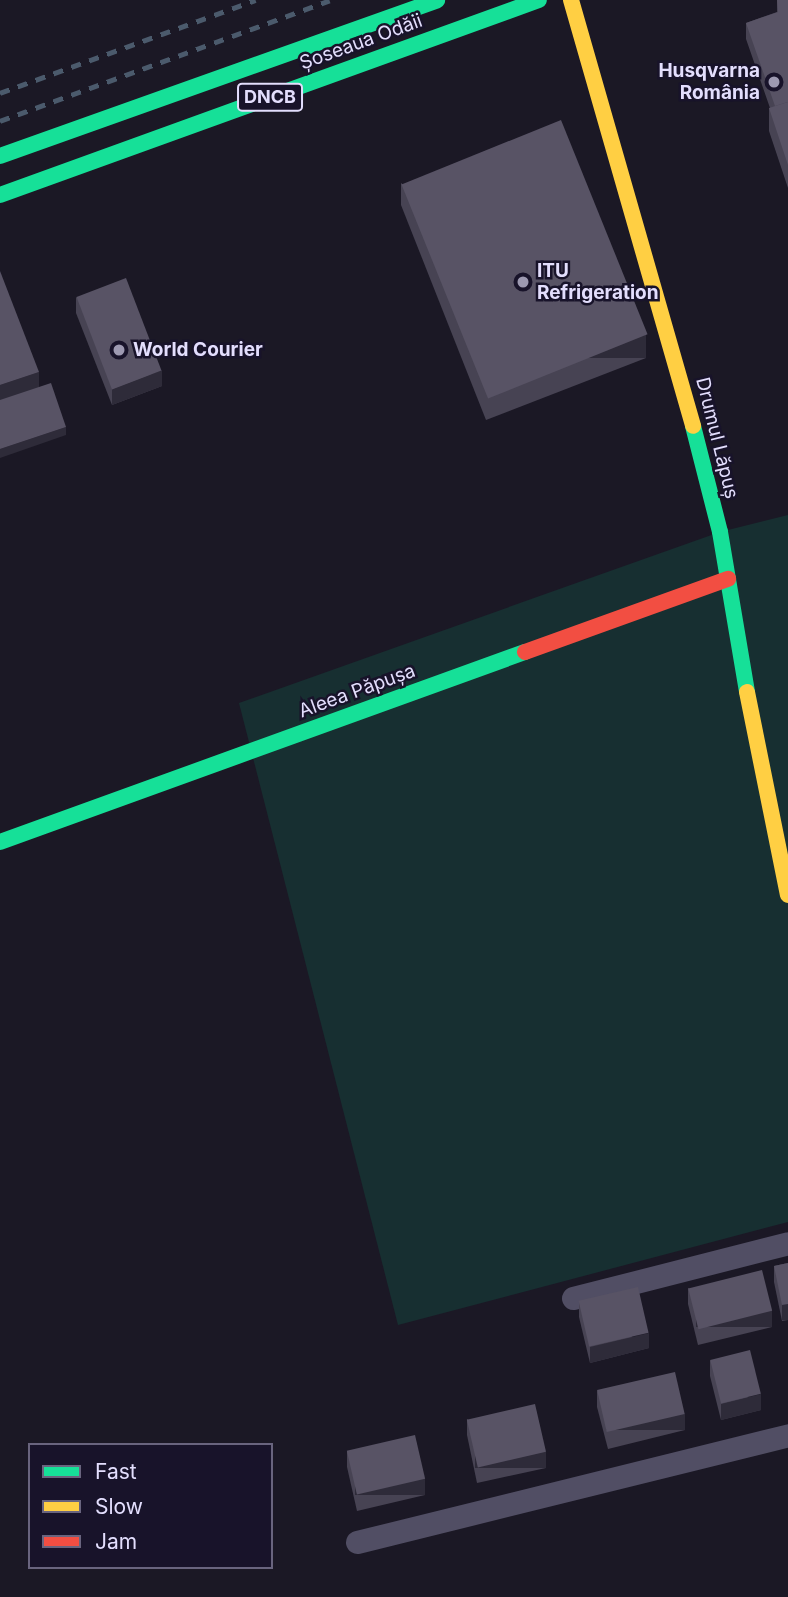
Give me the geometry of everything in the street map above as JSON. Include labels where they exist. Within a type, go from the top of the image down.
[{"type":"street","name":"Șoseaua Odăii","points":[[0,156],[437,0]]},
{"type":"street","name":"Șoseaua Odăii","points":[[0,195],[539,0]]},
{"type":"street","name":"Drumul Lăpuș","points":[[571,0],[679,371],[728,579],[734,628],[788,895]]},
{"type":"street","name":"Aleea Păpușa","points":[[0,842],[728,579]]},
{"type":"street","points":[[573,1298],[788,1243]]},
{"type":"street","points":[[357,1542],[788,1435]]},
{"type":"green space","points":[[788,515],[788,1222],[398,1325],[239,703],[720,532]]},
{"type":"building","name":"Husqvarna România","points":[[777,0],[788,0],[788,102],[775,106],[746,23],[778,12]]},
{"type":"building","points":[[788,102],[788,165],[769,108]]},
{"type":"building","name":"ITU Refrigeration","points":[[561,120],[648,334],[488,399],[402,184]]},
{"type":"building","points":[[0,271],[39,372],[0,385]]},
{"type":"building","name":"World Courier","points":[[126,278],[161,370],[112,389],[77,297]]},
{"type":"building","points":[[51,383],[66,427],[0,449],[0,400]]},
{"type":"building","points":[[788,1263],[788,1304],[782,1305],[774,1266]]},
{"type":"building","points":[[762,1270],[772,1311],[698,1329],[688,1288]]},
{"type":"building","points":[[638,1287],[649,1333],[589,1347],[579,1301]]},
{"type":"building","points":[[750,1350],[761,1394],[721,1404],[710,1360]]},
{"type":"building","points":[[675,1372],[685,1414],[607,1432],[597,1390]]},
{"type":"building","points":[[535,1404],[546,1452],[478,1467],[467,1420]]},
{"type":"building","points":[[415,1435],[425,1479],[357,1495],[347,1451]]},
{"type":"railway","points":[[0,93],[256,0]]},
{"type":"railway","points":[[0,121],[330,0]]},
{"type":"traffic: fast","points":[[0,156],[437,0]]},
{"type":"traffic: fast","points":[[0,195],[539,0]]},
{"type":"traffic: fast","points":[[693,426],[720,532],[747,692]]},
{"type":"traffic: fast","points":[[0,842],[525,652]]},
{"type":"traffic: slow","points":[[571,0],[693,426]]},
{"type":"traffic: slow","points":[[747,692],[788,895]]},
{"type":"traffic: jam","points":[[525,652],[728,579]]},
{"type":"place","name":"Husqvarna România","points":[[774,82]]},
{"type":"place","name":"ITU Refrigeration","points":[[523,282]]},
{"type":"place","name":"World Courier","points":[[119,350]]}]
